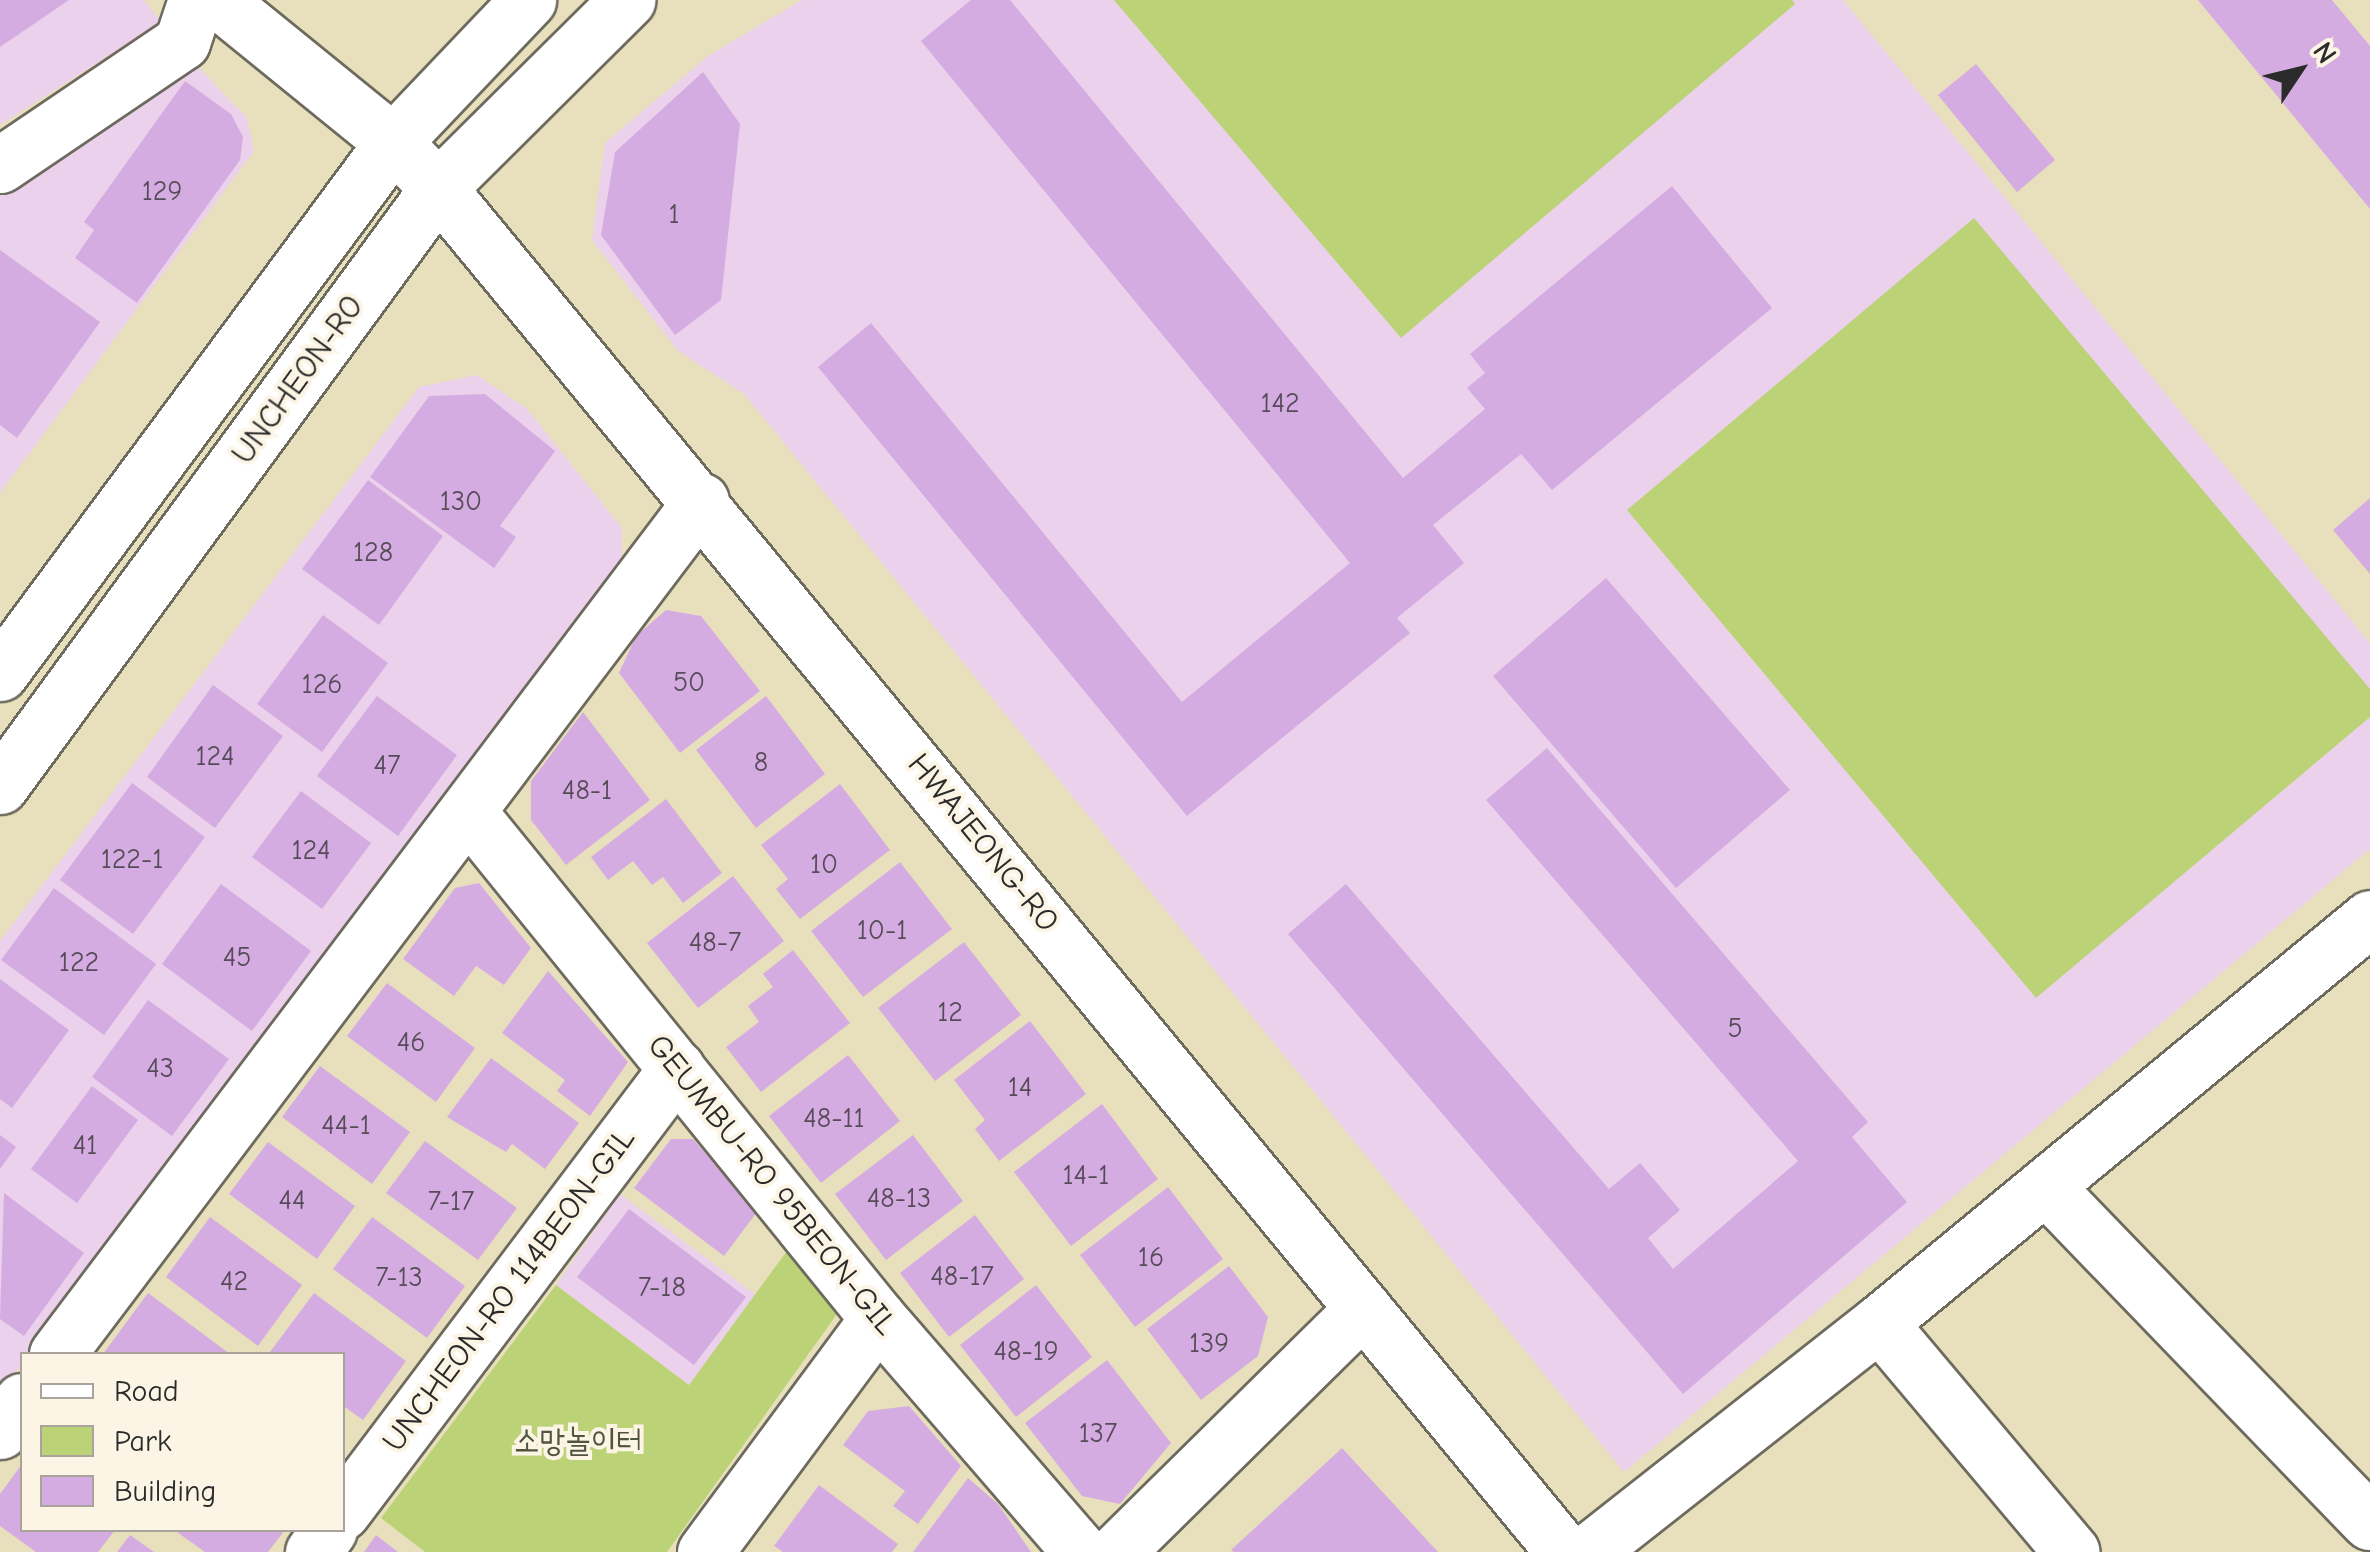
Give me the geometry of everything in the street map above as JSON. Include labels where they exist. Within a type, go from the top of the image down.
[{"type":"street","points":[[0,164],[182,42],[196,0]]},
{"type":"street","name":"HWAJEONG-RO","points":[[218,0],[393,142],[438,188],[1564,1552]]},
{"type":"street","name":"UNCHEON-RO","points":[[0,672],[393,142],[528,0]]},
{"type":"street","name":"UNCHEON-RO","points":[[0,786],[438,188],[627,0]]},
{"type":"street","points":[[60,1352],[700,502]]},
{"type":"street","name":"GEUMBU-RO 95BEON-GIL","points":[[469,813],[878,1318],[1081,1552]]},
{"type":"street","points":[[1588,1552],[1879,1324],[2370,918]]},
{"type":"street","name":"UNCHEON-RO 114BEON-GIL","points":[[345,1508],[677,1068]]},
{"type":"street","points":[[2046,1186],[2370,1522]]},
{"type":"street","points":[[1116,1552],[1363,1308]]},
{"type":"street","points":[[705,1552],[878,1318]]},
{"type":"street","points":[[1879,1324],[2072,1552]]},
{"type":"street","points":[[0,1430],[20,1404]]},
{"type":"street","points":[[313,1552],[328,1532]]},
{"type":"shaded area","points":[[0,0],[144,0],[161,22],[0,125]]},
{"type":"shaded area","points":[[802,0],[1843,0],[2370,643],[2370,849],[1624,1472],[744,394],[678,351],[592,240],[605,143],[708,56]]},
{"type":"shaded area","points":[[197,66],[247,118],[254,151],[0,493],[0,191]]},
{"type":"shaded area","points":[[477,375],[527,409],[622,528],[622,570],[31,1352],[20,1352],[20,1367],[0,1393],[0,941],[419,387]]},
{"type":"shaded area","points":[[620,1194],[756,1295],[689,1385],[556,1285]]},
{"type":"green space","points":[[1114,0],[1792,0],[1795,4],[1401,338]]},
{"type":"green space","points":[[1974,218],[2370,689],[2370,717],[2036,998],[1627,510]]},
{"type":"green space","name":"소망놀이터","points":[[792,1244],[842,1307],[667,1552],[425,1552],[381,1518],[556,1285],[689,1385]]},
{"type":"building","points":[[0,0],[69,0],[0,47]]},
{"type":"building","points":[[971,0],[1010,0],[1403,478],[1485,409],[1467,388],[1485,373],[1470,354],[1672,186],[1772,308],[1552,490],[1521,454],[1433,525],[1464,563],[1397,618],[1410,633],[1187,816],[818,367],[871,323],[1182,702],[1350,563],[921,41]]},
{"type":"building","points":[[2198,0],[2332,0],[2370,46],[2370,209]]},
{"type":"building","points":[[1976,64],[2055,160],[2017,192],[1938,95]]},
{"type":"building","points":[[703,72],[740,124],[721,300],[675,335],[601,235],[615,152]]},
{"type":"building","points":[[185,81],[231,114],[243,137],[240,160],[137,303],[75,258],[94,230],[84,222]]},
{"type":"building","points":[[0,250],[100,322],[17,438],[0,425]]},
{"type":"building","points":[[485,394],[555,451],[500,526],[516,537],[494,568],[370,477],[429,396]]},
{"type":"building","points":[[368,480],[443,536],[379,625],[302,569]]},
{"type":"building","points":[[2370,498],[2370,574],[2333,530]]},
{"type":"building","points":[[1606,578],[1790,790],[1676,888],[1493,676]]},
{"type":"building","points":[[666,610],[701,616],[760,691],[680,753],[619,673],[636,636]]},
{"type":"building","points":[[323,615],[388,663],[322,752],[257,704]]},
{"type":"building","points":[[213,685],[283,736],[215,828],[147,777]]},
{"type":"building","points":[[377,696],[457,755],[398,836],[317,776]]},
{"type":"building","points":[[766,696],[825,774],[756,828],[696,750]]},
{"type":"building","points":[[583,712],[650,800],[566,865],[531,820],[531,781]]},
{"type":"building","points":[[1547,748],[1868,1122],[1852,1137],[1907,1202],[1683,1394],[1288,934],[1346,884],[1609,1189],[1640,1163],[1680,1210],[1648,1238],[1673,1269],[1798,1161],[1486,800]]},
{"type":"building","points":[[132,783],[205,837],[133,934],[60,880]]},
{"type":"building","points":[[840,784],[890,850],[800,919],[776,889],[788,879],[761,845]]},
{"type":"building","points":[[301,791],[371,843],[322,909],[252,857]]},
{"type":"building","points":[[666,799],[722,873],[683,903],[663,877],[652,885],[633,861],[608,880],[591,857]]},
{"type":"building","points":[[900,862],[952,929],[863,997],[811,931]]},
{"type":"building","points":[[733,876],[784,941],[698,1008],[647,943]]},
{"type":"building","points":[[479,883],[531,948],[504,985],[476,966],[454,996],[403,959],[455,888]]},
{"type":"building","points":[[221,884],[311,951],[252,1031],[162,964]]},
{"type":"building","points":[[54,888],[156,964],[104,1035],[1,960]]},
{"type":"building","points":[[964,942],[1021,1015],[935,1081],[878,1008]]},
{"type":"building","points":[[793,950],[850,1023],[761,1092],[726,1047],[759,1022],[748,1006],[773,987],[763,974]]},
{"type":"building","points":[[548,971],[628,1062],[590,1116],[557,1091],[565,1080],[502,1033]]},
{"type":"building","points":[[0,979],[69,1030],[12,1108],[0,1099]]},
{"type":"building","points":[[387,983],[475,1048],[436,1102],[347,1036]]},
{"type":"building","points":[[148,1000],[229,1059],[172,1136],[92,1077]]},
{"type":"building","points":[[1030,1021],[1086,1094],[999,1161],[975,1129],[985,1120],[954,1080]]},
{"type":"building","points":[[848,1055],[900,1121],[821,1183],[769,1116]]},
{"type":"building","points":[[491,1058],[579,1123],[545,1169],[512,1144],[506,1152],[447,1117]]},
{"type":"building","points":[[320,1066],[410,1132],[372,1184],[282,1117]]},
{"type":"building","points":[[92,1086],[138,1120],[77,1203],[31,1169]]},
{"type":"building","points":[[1102,1104],[1158,1179],[1071,1246],[1014,1172]]},
{"type":"building","points":[[0,1135],[16,1147],[0,1169]]},
{"type":"building","points":[[913,1135],[963,1201],[886,1260],[835,1194]]},
{"type":"building","points":[[671,1139],[693,1139],[757,1212],[724,1256],[634,1188]]},
{"type":"building","points":[[425,1141],[517,1208],[478,1260],[386,1193]]},
{"type":"building","points":[[268,1142],[355,1206],[317,1259],[229,1194]]},
{"type":"building","points":[[1168,1187],[1223,1259],[1135,1327],[1080,1255]]},
{"type":"building","points":[[4,1193],[84,1253],[24,1336],[0,1319]]},
{"type":"building","points":[[629,1209],[746,1297],[694,1365],[577,1277]]},
{"type":"building","points":[[975,1215],[1024,1279],[949,1337],[900,1273]]},
{"type":"building","points":[[210,1217],[302,1285],[258,1346],[166,1277]]},
{"type":"building","points":[[372,1217],[465,1286],[427,1338],[333,1269]]},
{"type":"building","points":[[1229,1266],[1268,1317],[1258,1356],[1201,1400],[1147,1329]]},
{"type":"building","points":[[1036,1285],[1092,1357],[1016,1417],[960,1345]]},
{"type":"building","points":[[148,1293],[227,1352],[104,1352]]},
{"type":"building","points":[[314,1293],[406,1361],[363,1420],[345,1407],[345,1352],[270,1352]]},
{"type":"building","points":[[1107,1360],[1171,1443],[1120,1504],[1082,1496],[1025,1423]]},
{"type":"building","points":[[909,1406],[961,1466],[918,1524],[893,1506],[905,1491],[843,1445],[868,1411]]},
{"type":"building","points":[[1342,1448],[1438,1552],[1231,1550]]},
{"type":"building","points":[[20,1467],[20,1532],[113,1532],[98,1552],[36,1552],[0,1526],[0,1494]]},
{"type":"building","points":[[968,1478],[998,1504],[1031,1552],[913,1552]]},
{"type":"building","points":[[819,1485],[898,1544],[892,1552],[783,1552],[774,1546]]},
{"type":"building","points":[[177,1532],[283,1532],[268,1552],[205,1552]]},
{"type":"building","points":[[130,1535],[154,1552],[117,1552]]},
{"type":"building","points":[[376,1535],[398,1552],[364,1552]]}]
